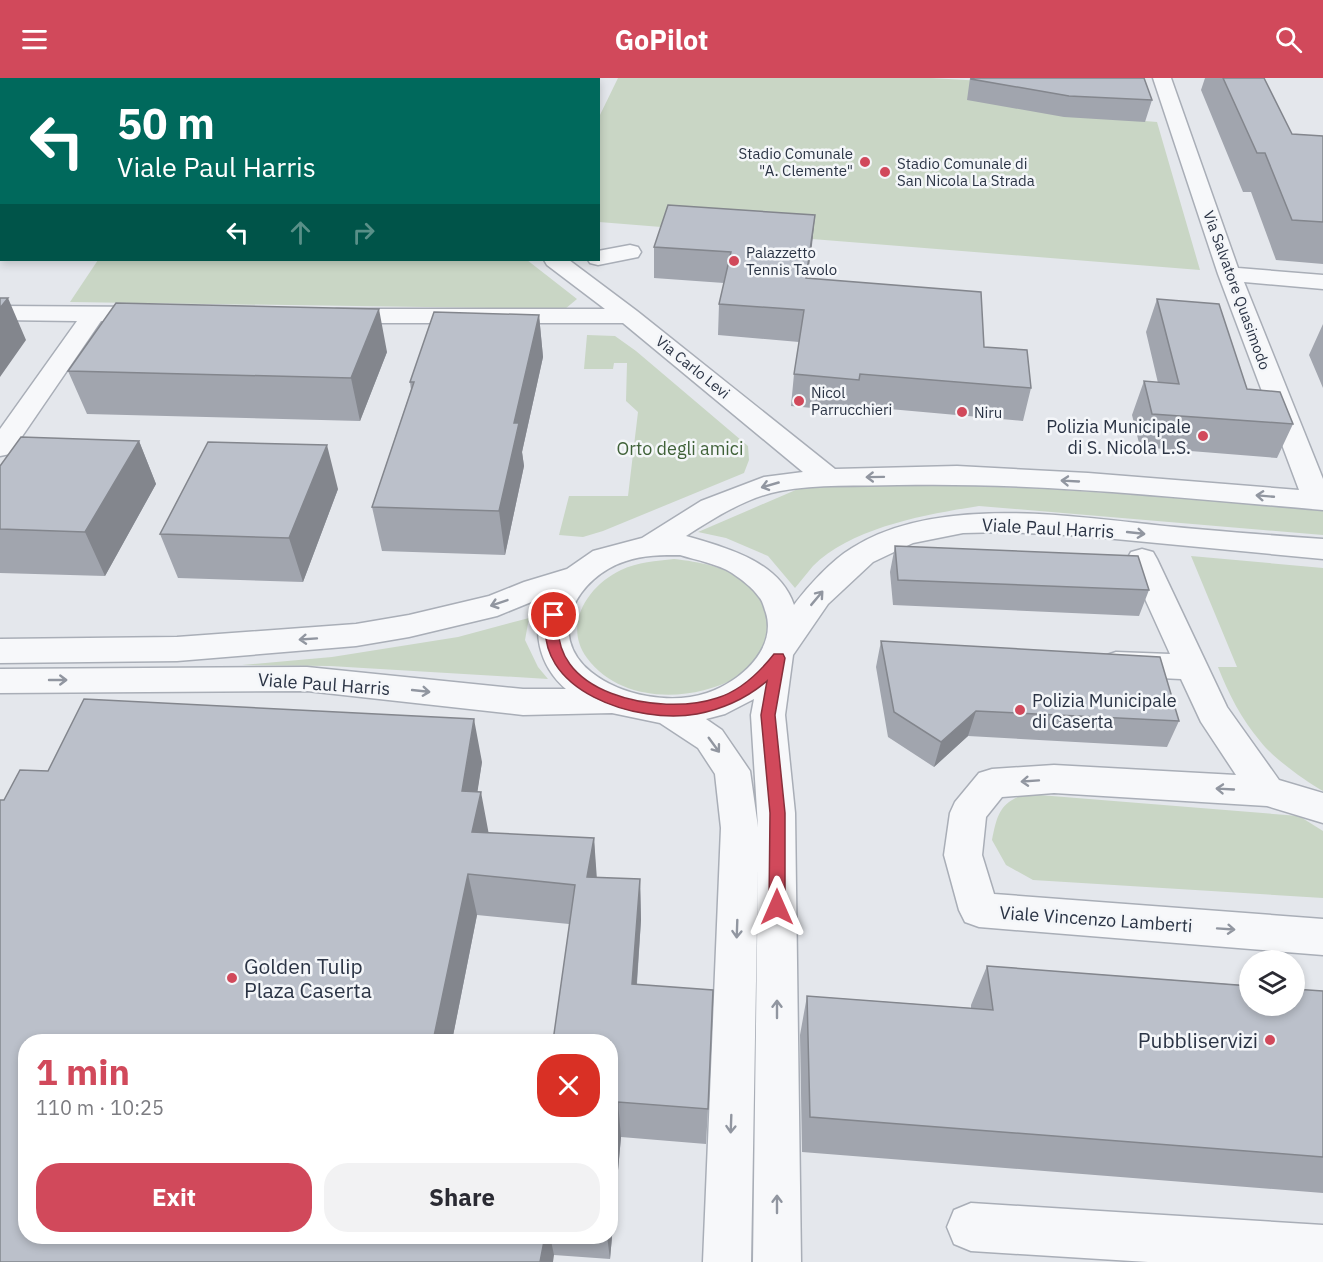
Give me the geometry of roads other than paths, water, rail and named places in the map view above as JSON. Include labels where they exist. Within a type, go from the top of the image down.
[{"type":"street","name":"Via Salvatore Quasimodo","points":[[1155,81],[1229,274],[1320,500]]},
{"type":"street","points":[[600,258],[630,252]]},
{"type":"street","points":[[559,262],[574,261]]},
{"type":"street","name":"Via Carlo Levi","points":[[559,262],[828,478]]},
{"type":"street","points":[[1229,274],[1323,282]]},
{"type":"street","points":[[0,313],[177,314]]},
{"type":"street","points":[[0,448],[94,313]]},
{"type":"street","points":[[320,316],[629,316]]},
{"type":"street","points":[[651,546],[711,507],[774,483],[828,478],[957,475],[1088,482],[1320,500]]},
{"type":"street","name":"Viale Paul Harris","points":[[0,681],[307,679],[523,702],[611,701],[638,708],[667,711],[696,709],[723,702],[766,675],[817,596],[862,555],[916,532],[963,524],[1005,523],[1323,549]]},
{"type":"street","name":"Viale Paul Harris","points":[[611,701],[579,682],[558,657],[551,629],[557,602],[574,578],[596,562],[622,551],[651,546],[682,545],[712,551],[740,562],[763,579],[778,599],[786,622],[781,652]]},
{"type":"street","points":[[1142,559],[1213,712],[1267,791]]},
{"type":"street","name":"Viale Paul Harris","points":[[0,651],[177,649],[357,635],[409,626],[497,605],[535,589],[574,578]]},
{"type":"street","points":[[777,1262],[777,813],[768,715],[781,652]]},
{"type":"street","points":[[1084,662],[1192,667]]},
{"type":"street","points":[[667,711],[710,739],[732,771],[740,828],[727,1262]]},
{"type":"street","name":"Viale Vincenzo Lamberti","points":[[1323,808],[1267,791],[1054,779],[993,783],[968,813],[963,855],[979,910],[1323,937]]},
{"type":"street","points":[[971,1227],[1323,1249]]},
{"type":"place","name":"Stadio Comunale \"A. Clemente\"","points":[[865,162]]},
{"type":"place","name":"Stadio Comunale di San Nicola La Strada","points":[[885,172]]},
{"type":"place","name":"Palazzetto Tennis Tavolo","points":[[734,261]]},
{"type":"place","name":"Nicol Parrucchieri","points":[[799,401]]},
{"type":"place","name":"Niru","points":[[962,412]]},
{"type":"place","name":"Polizia Municipale di S. Nicola L.S.","points":[[1203,436]]},
{"type":"place","name":"Polizia Municipale di Caserta","points":[[1020,710]]},
{"type":"place","name":"Golden Tulip Plaza Caserta","points":[[232,978]]},
{"type":"place","name":"Pubbliservizi","points":[[1270,1040]]},
{"type":"park label","name":"Orto degli amici","points":[[680,448]]}]
